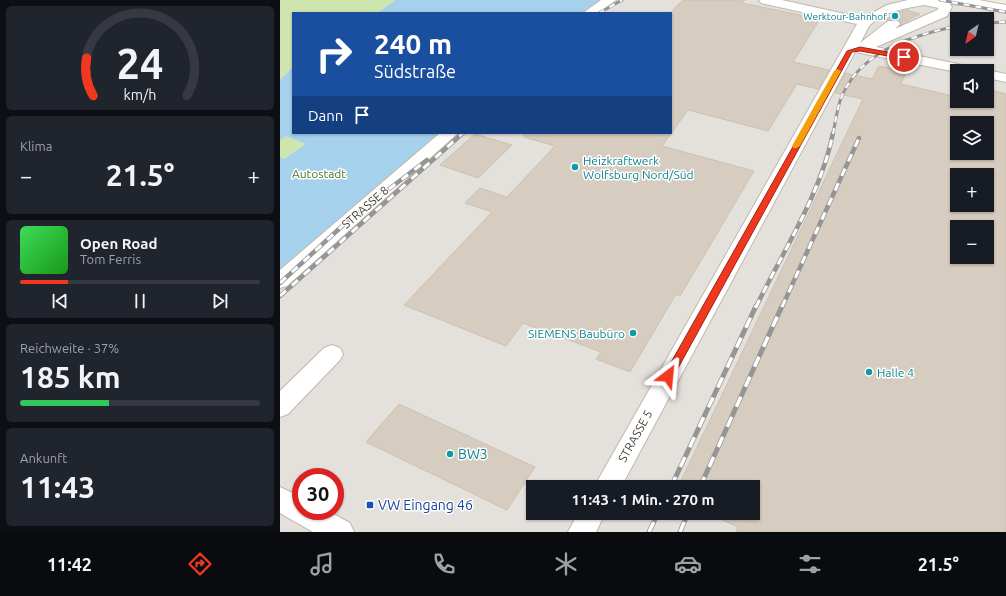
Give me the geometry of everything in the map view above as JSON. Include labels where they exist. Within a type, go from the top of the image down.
[{"type":"street","points":[[591,12],[610,0]]},
{"type":"street","points":[[765,0],[865,22],[880,12],[898,5],[940,0],[964,1],[1006,9]]},
{"type":"street","points":[[855,50],[942,13],[946,7],[938,3],[929,3],[921,5],[911,12]]},
{"type":"street","name":"STRASSE 5","points":[[611,480],[855,50],[865,22]]},
{"type":"street","points":[[855,50],[893,24]]},
{"type":"street","points":[[855,50],[950,67]]},
{"type":"street","points":[[994,75],[1006,78]]},
{"type":"street","name":"STRASSE 8","points":[[280,281],[449,134]]},
{"type":"street","points":[[280,407],[332,354]]},
{"type":"street","points":[[280,499],[292,506]]},
{"type":"street","points":[[318,520],[340,532]]},
{"type":"street","points":[[582,532],[588,520]]},
{"type":"shaded area","points":[[601,0],[979,0],[1006,5],[1006,532],[280,532],[280,274],[441,134],[672,134],[672,12],[583,12]]},
{"type":"green space","name":"Autostadt","points":[[280,0],[578,0],[562,12],[292,12],[292,134],[422,134],[280,258]]},
{"type":"water","points":[[396,0],[601,0],[583,12],[378,12]]},
{"type":"water","name":"Autostadt","points":[[292,68],[292,134],[440,134],[280,269],[280,157],[284,159],[306,144],[286,136],[280,140],[280,80]]},
{"type":"building","points":[[683,0],[745,0],[742,3],[820,19],[793,62],[829,70],[818,89],[797,84],[768,131],[688,110],[672,132],[671,12]]},
{"type":"building","points":[[906,10],[920,14],[901,24],[898,20],[884,21],[895,13]]},
{"type":"building","name":"Halle 4","points":[[879,66],[906,72],[901,84],[950,95],[950,108],[994,108],[994,91],[1006,94],[1006,532],[736,532],[738,527],[722,520],[760,520],[760,480],[681,480],[863,99],[835,93],[845,73],[872,79]]},
{"type":"building","points":[[475,134],[512,145],[478,178],[440,165]]},
{"type":"building","points":[[524,134],[671,134],[662,146],[754,171],[680,296],[676,294],[630,372],[596,359],[601,352],[523,323],[506,346],[404,305],[492,212],[465,203],[480,188],[507,197],[555,146],[524,137]]},
{"type":"building","name":"BW3","points":[[399,404],[535,467],[507,510],[366,442]]},
{"type":"tunnel","points":[[893,24],[911,12]]},
{"type":"railway","points":[[601,12],[622,0]]},
{"type":"railway","points":[[940,0],[1006,12]]},
{"type":"railway","points":[[994,23],[1006,22]]},
{"type":"railway","points":[[833,134],[840,101],[848,84],[859,70],[888,48],[922,35],[950,28]]},
{"type":"railway","points":[[756,307],[800,222],[820,178],[833,133]]},
{"type":"railway","points":[[280,296],[462,134]]},
{"type":"railway","points":[[782,307],[859,138]]},
{"type":"railway","points":[[280,283],[351,218],[427,160]]},
{"type":"railway","points":[[674,480],[756,306]]},
{"type":"railway","points":[[703,480],[782,306]]},
{"type":"railway","points":[[649,532],[655,520]]},
{"type":"railway","points":[[680,532],[685,520]]},
{"type":"slow traffic","points":[[796,146],[837,71]]},
{"type":"place","name":"Werktour-Bahnhof","points":[[895,16]]},
{"type":"place","name":"Heizkraftwerk Wolfsburg Nord/Süd","points":[[575,167]]},
{"type":"place","name":"SIEMENS Baubüro","points":[[633,333]]},
{"type":"place","name":"Halle 4","points":[[869,372]]},
{"type":"place","name":"BW3","points":[[450,454]]},
{"type":"place","name":"VW Eingang 46","points":[[370,505]]},
{"type":"route","points":[[668,376],[846,56],[850,51],[860,49],[904,57]]}]
